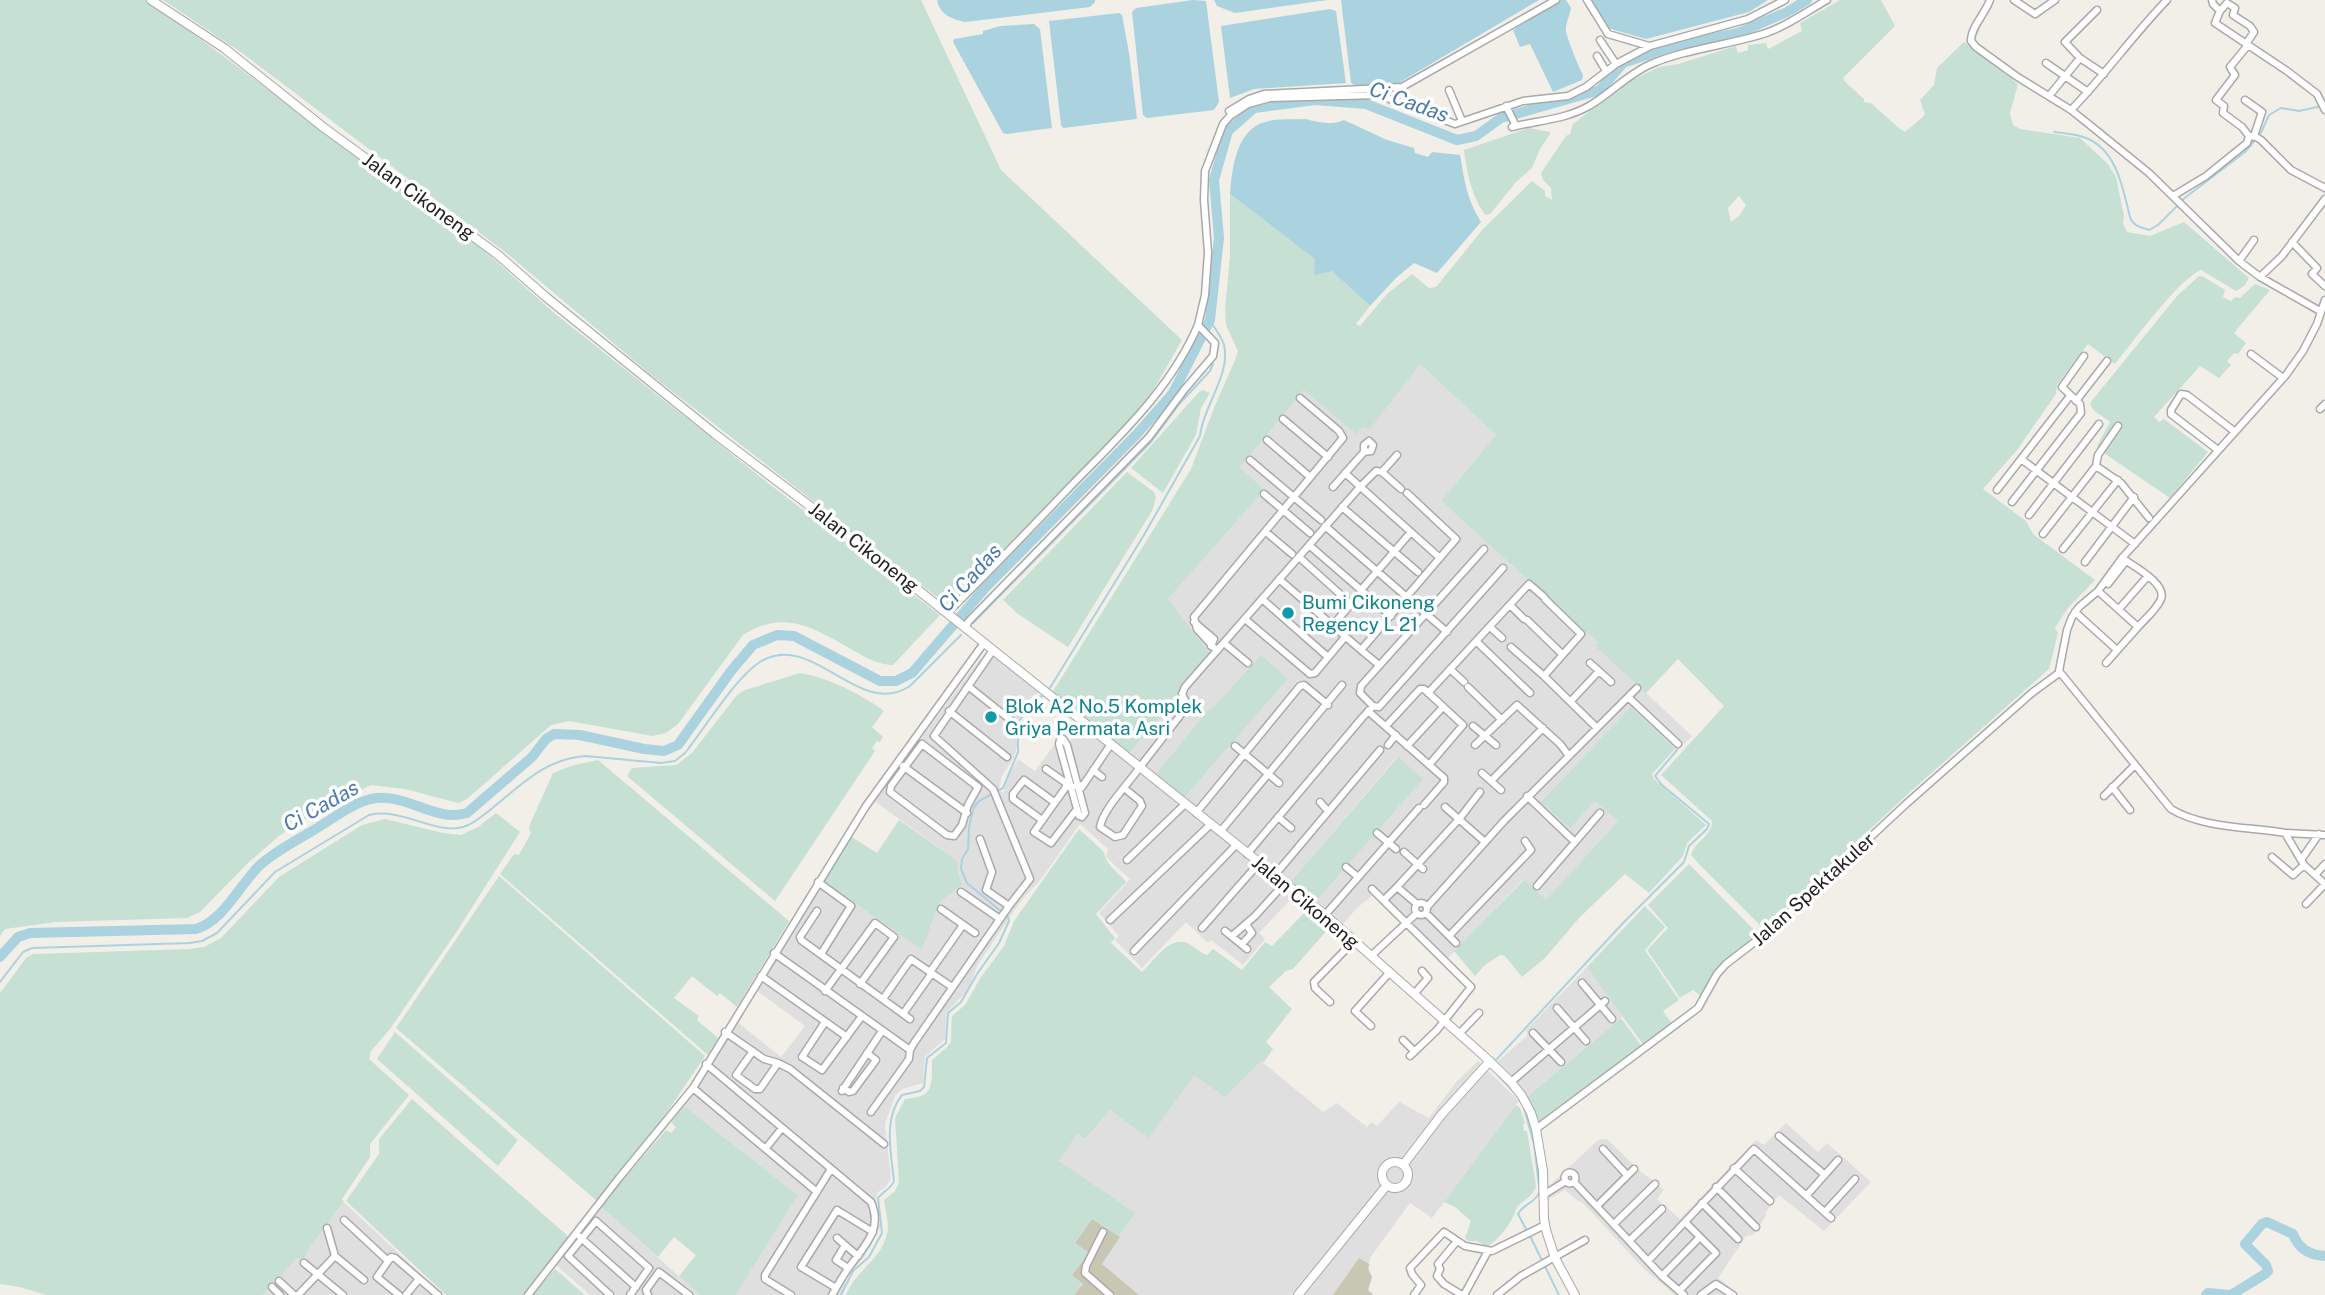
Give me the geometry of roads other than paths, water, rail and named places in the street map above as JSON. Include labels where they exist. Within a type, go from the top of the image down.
[{"type":"street","name":"Jalan Cikoneng","points":[[151,0],[224,48],[323,127],[498,254],[585,329],[772,478],[868,550],[1325,915],[1490,1061],[1511,1082],[1528,1106],[1536,1129],[1545,1195],[1545,1225],[1555,1258],[1575,1295]]},
{"type":"street","points":[[1229,111],[1264,94],[1402,87],[1556,0]]},
{"type":"street","points":[[1587,0],[1608,34],[1650,46]]},
{"type":"street","points":[[948,614],[1147,407],[1199,326],[1208,263],[1205,171],[1223,124],[1236,111],[1248,104],[1270,98],[1379,95],[1451,124],[1509,111],[1529,100],[1568,96],[1586,87],[1616,64],[1650,46],[1748,19],[1785,0]]},
{"type":"street","points":[[1509,111],[1514,127],[1569,116],[1592,104],[1650,64],[1776,29],[1828,0]]},
{"type":"street","points":[[1990,0],[1971,33],[1971,41],[2016,76],[2071,110],[2149,173],[2239,261],[2260,277],[2320,311]]},
{"type":"street","points":[[2014,0],[2037,14],[2055,0]]},
{"type":"street","points":[[2212,0],[2220,11]]},
{"type":"street","points":[[2071,110],[2163,1]]},
{"type":"street","points":[[2323,106],[2317,94],[2247,45],[2230,33],[2214,21],[2226,2],[2236,4],[2232,14],[2253,32],[2247,45],[2230,67],[2235,75],[2216,100],[2224,106],[2223,113],[2291,170],[2325,188]]},
{"type":"street","points":[[2097,10],[2065,42],[2080,58],[2104,74]]},
{"type":"street","points":[[2230,33],[2239,19]]},
{"type":"street","points":[[1600,40],[1616,64]]},
{"type":"street","points":[[1597,57],[1606,71]]},
{"type":"street","points":[[2049,96],[2080,58]]},
{"type":"street","points":[[2046,63],[2088,92]]},
{"type":"street","points":[[1449,90],[1462,121]]},
{"type":"street","points":[[2174,197],[2217,168],[2254,137],[2262,112],[2245,100]]},
{"type":"street","points":[[2260,277],[2279,253],[2292,242],[2325,199]]},
{"type":"street","points":[[2239,261],[2254,240]]},
{"type":"street","points":[[2292,242],[2317,268],[2312,274],[2325,286]]},
{"type":"street","points":[[2322,834],[2236,827],[2179,814],[2171,809],[2059,673],[2067,630],[2075,612],[2099,592],[2135,544],[2283,378],[2317,324],[2325,300]]},
{"type":"street","points":[[2317,324],[2325,329]]},
{"type":"street","points":[[964,627],[1149,437],[1213,356],[1216,347],[1214,340],[1199,326]]},
{"type":"street","points":[[2251,354],[2283,378]]},
{"type":"street","points":[[2012,502],[2081,413],[2081,407],[2063,390],[2063,385],[2084,356]]},
{"type":"street","points":[[1997,490],[2107,361]]},
{"type":"street","points":[[2218,450],[2171,414],[2181,394],[2187,395],[2234,431]]},
{"type":"street","points":[[1214,649],[1214,639],[1194,622],[1195,617],[1342,441],[1343,436],[1300,398]]},
{"type":"street","points":[[1283,419],[1328,457]]},
{"type":"street","points":[[2029,515],[2099,424]]},
{"type":"street","points":[[2043,534],[2095,466],[2098,456],[2118,425]]},
{"type":"street","points":[[1267,440],[1310,477]]},
{"type":"street","points":[[1333,486],[1364,453]]},
{"type":"street","points":[[1382,472],[1397,455]]},
{"type":"street","points":[[2021,459],[2135,544]]},
{"type":"street","points":[[1250,460],[1447,632]]},
{"type":"street","points":[[2095,466],[2118,480],[2149,518]]},
{"type":"street","points":[[1124,788],[1140,801],[1142,806],[1123,835],[1115,837],[1100,827],[1100,824],[1124,788],[1139,767],[1186,708],[1182,692],[1214,649],[1224,643],[1296,556],[1309,545],[1323,523],[1376,471],[1382,472],[1456,538],[1361,650]]},
{"type":"street","points":[[1345,473],[1440,558]]},
{"type":"street","points":[[2063,549],[2118,480]]},
{"type":"street","points":[[1264,494],[1310,533]]},
{"type":"street","points":[[2085,562],[2134,497]]},
{"type":"street","points":[[1342,507],[1419,572]]},
{"type":"street","points":[[1266,531],[1352,604],[1333,625]]},
{"type":"street","points":[[1361,590],[1411,532]]},
{"type":"street","points":[[1309,545],[1391,616]]},
{"type":"street","points":[[1325,915],[1444,780],[1386,726],[1370,708],[1359,689],[1484,550]]},
{"type":"street","points":[[2106,663],[2162,597],[2159,585],[2124,560]]},
{"type":"street","points":[[1247,854],[1278,817],[1292,794],[1370,708],[1379,707],[1503,568]]},
{"type":"street","points":[[2119,609],[2147,577]]},
{"type":"street","points":[[1279,579],[1379,666]]},
{"type":"street","points":[[1428,693],[1529,584],[1581,634],[1544,676]]},
{"type":"street","points":[[2099,592],[2138,627]]},
{"type":"street","points":[[1262,599],[1328,657]]},
{"type":"street","points":[[1510,605],[1563,654]]},
{"type":"street","points":[[2075,612],[2118,650]]},
{"type":"street","points":[[1245,619],[1310,674],[1315,673],[1345,637]]},
{"type":"street","points":[[1490,627],[1502,638]]},
{"type":"street","points":[[1476,641],[1530,693]]},
{"type":"street","points":[[528,1295],[579,1236],[692,1088],[866,806],[902,764],[920,746],[924,745],[977,785],[978,789],[962,825],[951,837],[890,792],[902,764],[984,643]]},
{"type":"street","points":[[1224,643],[1248,663]]},
{"type":"street","points":[[1511,647],[1597,728]]},
{"type":"street","points":[[871,1112],[909,1059],[910,1050],[952,988],[1030,878],[993,789],[934,738],[949,711],[993,650]]},
{"type":"street","points":[[1590,663],[1611,682]]},
{"type":"street","points":[[1450,669],[1502,720]]},
{"type":"street","points":[[1570,701],[1599,671]]},
{"type":"street","name":"Jalan Spektakuler","points":[[1536,1129],[1698,1007],[1726,964],[1773,928],[1916,795],[2033,692],[2059,673]]},
{"type":"street","points":[[1196,813],[1302,685],[1328,705]]},
{"type":"street","points":[[1220,832],[1342,685]]},
{"type":"street","points":[[968,686],[1013,722]]},
{"type":"street","points":[[1386,726],[1419,689],[1424,688],[1463,726],[1429,765]]},
{"type":"street","points":[[1417,913],[1421,915],[1426,910],[1527,796],[1637,688]]},
{"type":"street","points":[[1628,697],[1678,744]]},
{"type":"street","points":[[1407,746],[1443,706]]},
{"type":"street","points":[[1475,745],[1514,706],[1519,706],[1569,756]]},
{"type":"street","points":[[949,711],[1007,757]]},
{"type":"street","points":[[1473,726],[1496,745]]},
{"type":"street","points":[[1491,781],[1543,728]]},
{"type":"street","points":[[1388,745],[1396,735]]},
{"type":"street","points":[[1075,789],[1067,745],[1063,739],[1059,744],[1075,789],[1084,816],[1079,817],[1077,809],[1051,844],[1034,832],[1054,802],[1075,789],[1093,770],[1111,744]]},
{"type":"street","points":[[1235,746],[1279,783]]},
{"type":"street","points":[[1274,876],[1380,750]]},
{"type":"street","points":[[902,764],[967,813]]},
{"type":"street","points":[[2104,796],[2135,765]]},
{"type":"street","points":[[1046,768],[1075,789]]},
{"type":"street","points":[[1093,770],[1102,777]]},
{"type":"street","points":[[1030,772],[1012,798],[1042,820]]},
{"type":"street","points":[[1482,773],[1501,790]]},
{"type":"street","points":[[1024,780],[1054,802]]},
{"type":"street","points":[[2112,787],[2130,810]]},
{"type":"street","points":[[1384,901],[1460,818],[1480,792]]},
{"type":"street","points":[[1527,796],[1575,842]]},
{"type":"street","points":[[1320,802],[1328,811]]},
{"type":"street","points":[[1127,860],[1185,804]]},
{"type":"street","points":[[1445,807],[1485,842]]},
{"type":"street","points":[[1537,886],[1600,813]]},
{"type":"street","points":[[1278,817],[1291,828]]},
{"type":"street","points":[[1110,920],[1210,825]]},
{"type":"street","points":[[1377,833],[1396,849]]},
{"type":"street","points":[[2285,833],[2303,862],[2325,884],[2306,904]]},
{"type":"street","points":[[2272,858],[2293,875],[2322,834]]},
{"type":"street","points":[[980,839],[992,872],[986,890],[1004,914]]},
{"type":"street","points":[[1449,936],[1531,850],[1525,841]]},
{"type":"street","points":[[1134,951],[1236,845]]},
{"type":"street","points":[[1404,852],[1423,869]]},
{"type":"street","points":[[1202,928],[1259,863]]},
{"type":"street","points":[[2315,875],[2325,864]]},
{"type":"street","points":[[1346,867],[1358,877]]},
{"type":"street","points":[[818,882],[851,906],[821,954]]},
{"type":"street","points":[[1232,936],[1284,884]]},
{"type":"street","points":[[1397,887],[1417,904],[1424,903],[1426,910],[1456,943]]},
{"type":"street","points":[[1372,889],[1471,987],[1444,1021],[1412,1054],[1403,1040]]},
{"type":"street","points":[[961,892],[1004,914]]},
{"type":"street","points":[[1417,904],[1417,913]]},
{"type":"street","points":[[941,909],[975,933]]},
{"type":"street","points":[[817,911],[800,939],[910,1019]]},
{"type":"street","points":[[1371,956],[1417,913]]},
{"type":"street","points":[[825,991],[874,923],[894,936],[860,984]]},
{"type":"street","points":[[1224,930],[1244,946],[1252,933],[1246,924]]},
{"type":"street","points":[[903,1014],[963,925]]},
{"type":"street","points":[[1330,1002],[1313,984],[1354,941]]},
{"type":"street","points":[[774,953],[910,1050]]},
{"type":"street","points":[[883,999],[910,959],[952,988]]},
{"type":"street","points":[[1415,993],[1428,978],[1422,971]]},
{"type":"street","points":[[1371,1026],[1355,1011],[1390,972]]},
{"type":"street","points":[[761,975],[847,1037]]},
{"type":"street","points":[[1582,983],[1603,1003],[1612,1019]]},
{"type":"street","points":[[1511,1082],[1603,1003]]},
{"type":"street","points":[[1557,1008],[1586,1041]]},
{"type":"street","points":[[1459,1034],[1479,1013]]},
{"type":"street","points":[[825,1022],[802,1055],[821,1070],[862,1016]]},
{"type":"street","points":[[843,1089],[853,1091],[876,1060],[867,1053],[883,1031]]},
{"type":"street","points":[[725,1032],[764,1059],[790,1069],[884,1144]]},
{"type":"street","points":[[1533,1033],[1561,1062]]},
{"type":"street","points":[[753,1051],[736,1075],[755,1089],[760,1089],[778,1063]]},
{"type":"street","points":[[1403,1165],[1442,1114],[1490,1061]]},
{"type":"street","points":[[706,1064],[871,1202],[875,1215],[873,1232],[834,1292],[801,1267],[837,1210],[873,1232]]},
{"type":"street","points":[[692,1088],[817,1192]]},
{"type":"street","points":[[766,1148],[782,1128]]},
{"type":"street","points":[[1779,1136],[1825,1175]]},
{"type":"street","points":[[1603,1149],[1627,1175]]},
{"type":"street","points":[[1648,1261],[1716,1186],[1754,1149],[1831,1219]]},
{"type":"street","points":[[1806,1196],[1838,1160]]},
{"type":"street","points":[[1393,1163],[1403,1165],[1408,1174],[1404,1185],[1396,1188],[1387,1185],[1382,1174],[1385,1167],[1393,1163]]},
{"type":"street","points":[[1597,1206],[1634,1168]]},
{"type":"street","points":[[1734,1168],[1770,1201]]},
{"type":"street","points":[[791,1295],[765,1279],[765,1275],[831,1169]]},
{"type":"street","points":[[1545,1195],[1566,1181],[1565,1176],[1571,1173],[1575,1175],[1574,1182],[1681,1293],[1716,1251],[1685,1222]]},
{"type":"street","points":[[1825,1212],[1855,1179]]},
{"type":"street","points":[[1614,1224],[1655,1184]]},
{"type":"street","points":[[1298,1295],[1387,1185]]},
{"type":"street","points":[[1716,1186],[1756,1227]]},
{"type":"street","points":[[1702,1203],[1738,1239]]},
{"type":"street","points":[[1629,1241],[1662,1209]]},
{"type":"street","points":[[344,1220],[388,1261]]},
{"type":"street","points":[[610,1295],[569,1258],[568,1254],[579,1236],[598,1221],[648,1267],[649,1270],[630,1295]]},
{"type":"street","points":[[1414,1295],[1421,1285],[1410,1270],[1412,1265],[1444,1232],[1465,1246],[1492,1251],[1545,1225]]},
{"type":"street","points":[[327,1228],[335,1256],[364,1280]]},
{"type":"street","points":[[1103,1232],[1086,1266],[1087,1276],[1110,1295]]},
{"type":"street","points":[[579,1236],[636,1287]]},
{"type":"street","points":[[1662,1276],[1700,1237]]},
{"type":"street","points":[[837,1238],[858,1256]]},
{"type":"street","points":[[1457,1241],[1438,1264],[1440,1269],[1437,1276],[1444,1284],[1463,1295],[1488,1251]]},
{"type":"street","points":[[1497,1295],[1504,1287],[1585,1241]]},
{"type":"street","points":[[845,1245],[836,1260],[848,1268]]},
{"type":"street","points":[[279,1281],[296,1295],[319,1275],[335,1256]]},
{"type":"street","points":[[399,1295],[377,1278],[391,1257],[438,1295]]},
{"type":"street","points":[[304,1263],[343,1295]]},
{"type":"street","points":[[648,1295],[646,1290],[659,1272],[689,1295]]},
{"type":"street","points":[[406,1295],[419,1279]]},
{"type":"street","points":[[1701,1295],[1716,1284],[1733,1295]]},
{"type":"street","points":[[272,1287],[280,1295]]},
{"type":"street","points":[[1096,1295],[1101,1288]]},
{"type":"water","points":[[937,0],[1095,2],[1090,7],[965,22],[944,13]]},
{"type":"water","points":[[1193,0],[1206,1],[1219,102],[1214,110],[1147,118],[1143,115],[1132,12],[1136,8]]},
{"type":"water","points":[[1214,0],[1328,0],[1235,13],[1217,6]]},
{"type":"water","points":[[1341,0],[1539,0],[1397,84],[1356,86],[1351,83]]},
{"type":"water","points":[[1558,0],[1566,0],[1571,8],[1566,31],[1583,75],[1582,80],[1553,92],[1530,44],[1520,47],[1513,30]]},
{"type":"water","points":[[1591,0],[1768,0],[1749,12],[1646,39],[1605,25]]},
{"type":"water","points":[[1330,9],[1336,11],[1346,83],[1254,89],[1230,98],[1221,26]]},
{"type":"water","points":[[1119,13],[1122,15],[1129,53],[1137,119],[1063,128],[1049,21]]},
{"type":"water","points":[[1034,24],[1040,29],[1052,128],[1003,133],[953,42],[954,39],[983,34],[983,31],[1000,26]]},
{"type":"water","points":[[1305,119],[1329,123],[1344,120],[1387,140],[1414,148],[1415,153],[1428,157],[1432,152],[1460,155],[1469,197],[1481,222],[1437,273],[1414,263],[1370,306],[1332,271],[1314,275],[1315,259],[1230,194],[1237,152],[1255,126],[1270,121]]},
{"type":"waterway","name":"Ci Cadas","points":[[0,957],[18,937],[30,933],[196,929],[206,925],[223,911],[266,860],[348,808],[374,798],[388,798],[440,813],[467,813],[532,757],[546,739],[554,734],[580,735],[664,751],[678,745],[753,645],[777,635],[794,636],[880,681],[896,681],[912,673],[985,588],[1136,435],[1173,393],[1210,320],[1219,238],[1214,180],[1228,131],[1254,108],[1315,100],[1366,104],[1457,140],[1476,136],[1501,118],[1600,90],[1623,63],[1670,47],[1738,33],[1787,12],[1807,0]]},
{"type":"waterway","points":[[2260,135],[2269,115],[2281,108],[2299,111],[2322,106]]},
{"type":"waterway","points":[[2054,132],[2082,137],[2105,151],[2117,172],[2131,220],[2137,226],[2149,230],[2158,225],[2179,204]]},
{"type":"waterway","points":[[2182,200],[2245,152],[2256,139]]},
{"type":"waterway","points":[[1048,691],[1144,535],[1200,436],[1224,368],[1224,345],[1210,320]]},
{"type":"waterway","points":[[973,623],[1151,442],[1213,364]]},
{"type":"waterway","points":[[0,982],[23,952],[32,948],[202,941],[217,933],[275,872],[369,815],[393,815],[441,827],[463,827],[478,820],[534,775],[558,762],[586,756],[661,763],[675,761],[685,753],[741,679],[760,662],[779,655],[798,657],[817,664],[872,692],[891,693],[910,686],[961,635]]},
{"type":"waterway","points":[[841,1295],[853,1271],[869,1257],[882,1233],[878,1198],[894,1181],[890,1125],[896,1104],[902,1095],[920,1091],[924,1087],[927,1058],[946,1043],[948,1013],[961,1002],[999,943],[1009,921],[1008,917],[967,883],[961,869],[962,859],[968,849],[969,827],[974,807],[979,801],[1003,788],[1018,752],[1018,723],[1029,704],[1036,697],[1045,696]]},
{"type":"waterway","points":[[1495,1061],[1624,922],[1684,862],[1689,846],[1707,829],[1709,824],[1655,776],[1677,750]]},
{"type":"waterway","points":[[1491,1068],[1514,1092]]},
{"type":"waterway","points":[[1524,1108],[1534,1144],[1539,1185]]},
{"type":"waterway","points":[[1527,1231],[1518,1214],[1539,1193]]},
{"type":"waterway","points":[[2231,1295],[2268,1271],[2266,1265],[2245,1244],[2262,1224],[2267,1222],[2293,1234],[2305,1250],[2325,1256]]},
{"type":"waterway","points":[[1530,1236],[1559,1295]]},
{"type":"waterway","points":[[2206,1295],[2230,1295]]},
{"type":"place","name":"Bumi Cikoneng Regency L 21","points":[[1288,613]]},
{"type":"place","name":"Blok A2 No.5 Komplek Griya Permata Asri","points":[[991,717]]}]
